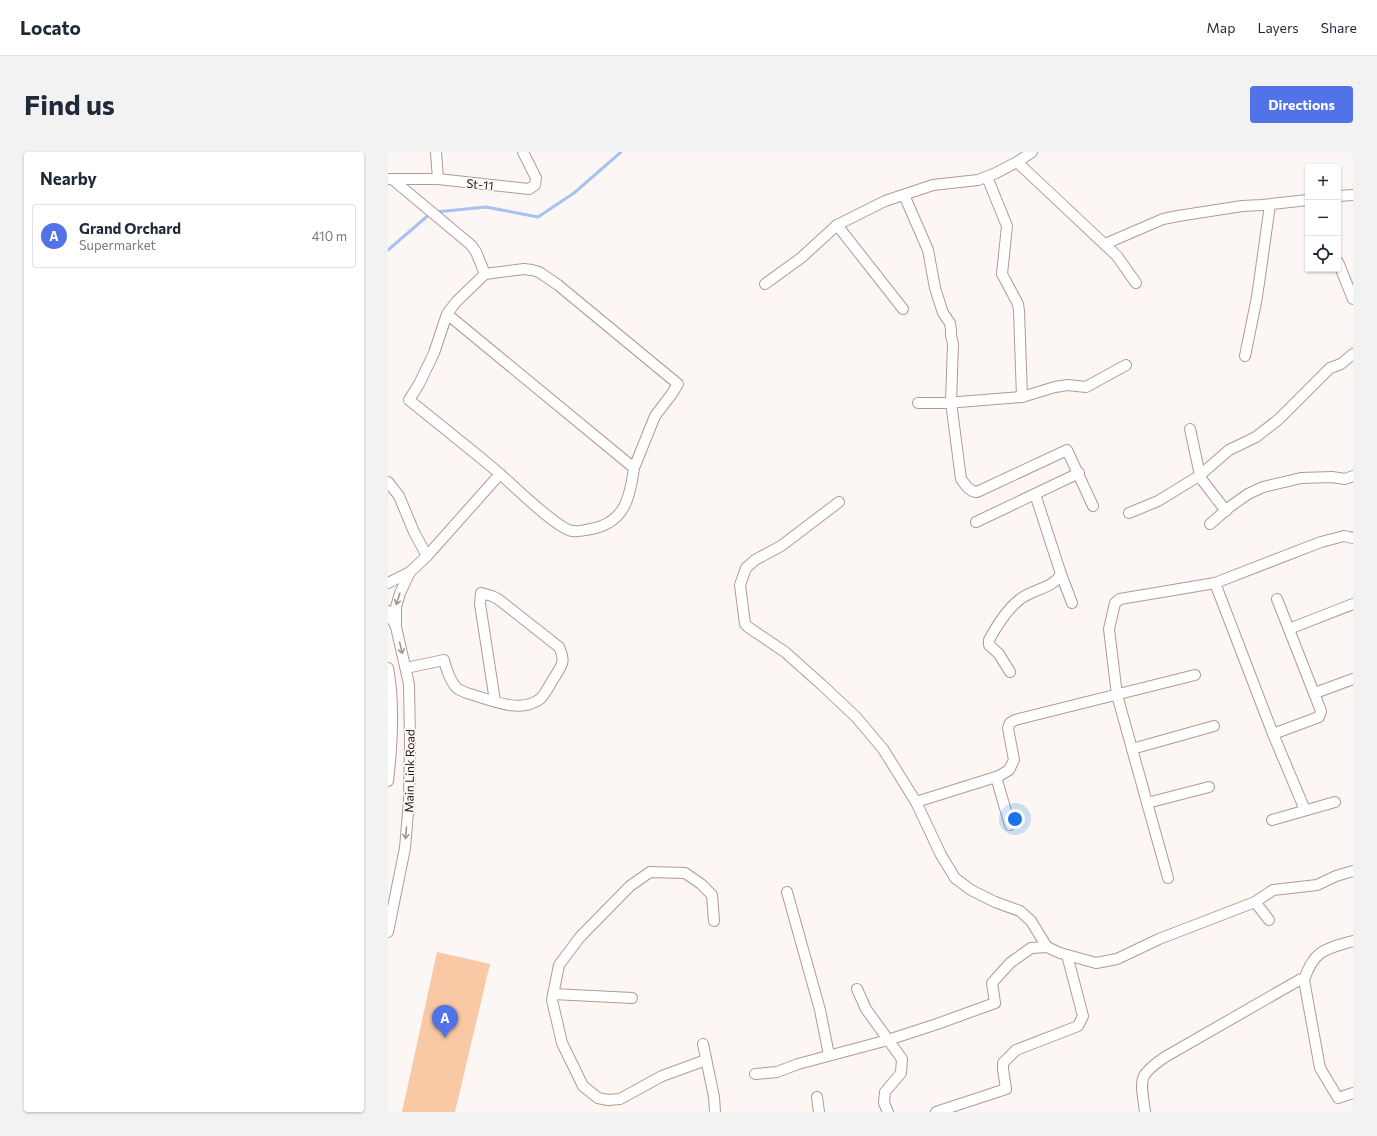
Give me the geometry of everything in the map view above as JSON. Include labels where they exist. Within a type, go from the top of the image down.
[{"type":"street","points":[[436,152],[438,179]]},
{"type":"street","name":"St-11","points":[[390,179],[438,179],[529,189],[535,185],[536,178],[523,152]]},
{"type":"street","points":[[765,284],[801,258],[837,226],[885,201],[933,185],[978,180],[987,177],[1017,162],[1032,152]]},
{"type":"street","points":[[1017,162],[1117,256],[1136,283]]},
{"type":"street","points":[[987,177],[1007,226],[1002,274],[1018,304],[1020,311],[1022,397]]},
{"type":"street","points":[[390,179],[471,245],[476,252],[485,274]]},
{"type":"street","points":[[904,195],[928,250],[935,288],[952,330],[950,335],[953,344],[951,402],[961,479],[973,492],[977,492],[1067,450],[1093,506]]},
{"type":"street","points":[[1341,196],[1353,195]]},
{"type":"street","points":[[1105,244],[1163,219],[1242,206],[1305,200]]},
{"type":"street","points":[[1245,356],[1257,297],[1270,204]]},
{"type":"street","points":[[837,226],[903,310]]},
{"type":"street","points":[[524,269],[539,272],[558,285],[678,384],[654,416],[634,468],[629,497],[623,509],[618,516],[603,526],[573,532],[567,530],[545,514],[500,474],[408,400],[419,384],[434,353],[448,314],[456,302],[485,274],[524,269]]},
{"type":"street","points":[[1341,269],[1353,299]]},
{"type":"street","points":[[448,314],[634,468]]},
{"type":"street","points":[[1129,513],[1158,502],[1199,475],[1229,450],[1256,437],[1279,419],[1330,368],[1341,364],[1353,354]]},
{"type":"street","points":[[918,403],[1022,397],[1055,387],[1068,385],[1086,387],[1126,365]]},
{"type":"street","points":[[1190,429],[1199,475],[1226,511]]},
{"type":"street","points":[[976,522],[1079,473]]},
{"type":"street","points":[[388,582],[410,572],[427,556],[500,474]]},
{"type":"street","points":[[1210,524],[1248,494],[1263,487],[1301,478],[1332,477],[1345,479],[1353,476]]},
{"type":"street","points":[[388,482],[399,496],[414,532],[427,556]]},
{"type":"street","points":[[1035,494],[1072,603]]},
{"type":"street","points":[[839,502],[781,546],[756,560],[746,568],[740,585],[745,624],[785,652],[856,717],[882,749],[916,802],[941,855],[955,878],[971,890],[995,902],[1020,911],[1031,921],[1047,947]]},
{"type":"street","points":[[1168,878],[1117,695],[1109,629],[1115,603],[1120,600],[1215,583],[1321,542],[1344,536],[1353,538]]},
{"type":"street","points":[[396,627],[396,607],[400,593],[410,572]]},
{"type":"street","points":[[1010,672],[999,654],[989,645],[989,640],[1019,600],[1051,584],[1058,579],[1061,574]]},
{"type":"street","points":[[1215,583],[1273,734],[1305,810]]},
{"type":"street","points":[[406,668],[444,660],[452,680],[457,688],[464,692],[511,706],[532,703],[540,699],[561,666],[563,657],[560,647],[505,604],[492,596],[481,593],[480,604],[495,701]]},
{"type":"street","points":[[1273,734],[1319,717],[1322,711],[1277,599]]},
{"type":"street","points":[[1289,629],[1353,604]]},
{"type":"street","name":"Main Link Road","points":[[388,611],[396,627],[409,684],[410,741],[409,800],[405,848],[388,932]]},
{"type":"street","name":"Main Link Road","points":[[388,668],[391,682],[392,708],[388,782]]},
{"type":"street","points":[[916,802],[996,777],[1009,770],[1014,760],[1008,728],[1010,723],[1016,720],[1195,675]]},
{"type":"street","points":[[1315,693],[1353,679]]},
{"type":"street","points":[[1132,749],[1214,726]]},
{"type":"street","points":[[996,777],[1010,825]]},
{"type":"street","points":[[1147,803],[1209,787]]},
{"type":"street","points":[[1272,820],[1335,802]]},
{"type":"street","points":[[755,1074],[777,1072],[829,1055],[888,1040],[995,1003],[992,983],[1010,963],[1031,948],[1047,947],[1067,955],[1096,963],[1117,959],[1159,939],[1255,902],[1273,890],[1317,885],[1336,876],[1353,871]]},
{"type":"street","points":[[706,1060],[662,1076],[620,1098],[608,1100],[598,1098],[583,1086],[562,1043],[552,1000],[559,965],[580,937],[630,886],[650,872],[685,873],[701,884],[712,895],[714,921]]},
{"type":"street","points":[[787,892],[820,1010],[829,1055]]},
{"type":"street","points":[[1255,902],[1269,920]]},
{"type":"street","points":[[1353,941],[1331,947],[1318,954],[1309,966],[1304,980],[1320,1068],[1338,1098],[1353,1093]]},
{"type":"street","points":[[936,1112],[1006,1089],[1003,1063],[1016,1050],[1078,1026],[1083,1016],[1067,955]]},
{"type":"street","points":[[1145,1112],[1142,1078],[1151,1067],[1165,1057],[1301,979],[1304,980]]},
{"type":"street","points":[[857,989],[866,1009],[902,1059],[902,1073],[885,1092],[884,1103],[888,1112]]},
{"type":"street","points":[[553,994],[632,998]]},
{"type":"street","points":[[703,1044],[714,1097],[715,1112]]},
{"type":"street","points":[[817,1096],[819,1112]]},
{"type":"building","points":[[437,952],[490,964],[455,1112],[402,1112]]},
{"type":"waterway","points":[[436,212],[486,207],[538,217],[574,193],[621,152]]},
{"type":"waterway","points":[[388,250],[431,213]]},
{"type":"place","name":"Grand Orchard","points":[[445,1038]]}]
